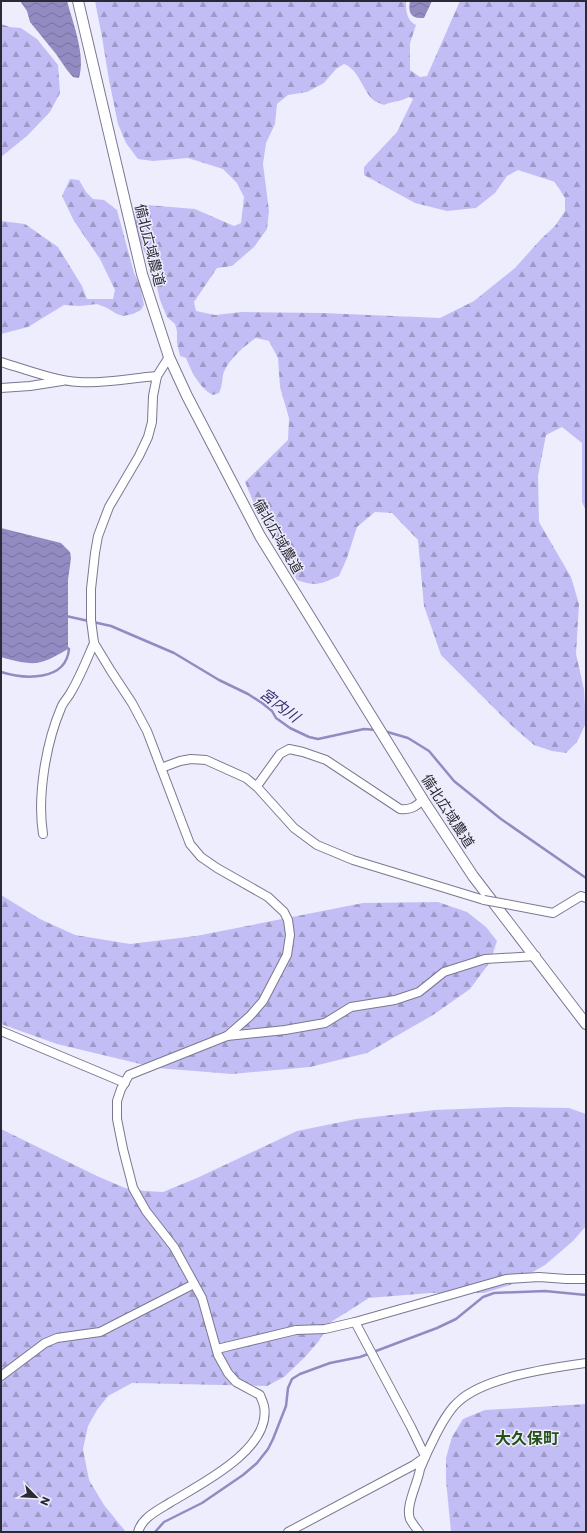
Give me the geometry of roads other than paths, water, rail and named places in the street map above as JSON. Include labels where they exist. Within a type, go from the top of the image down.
[{"type":"street","name":"備北広域農道","points":[[78,1],[142,274],[169,357],[190,403],[260,536],[423,800],[473,876],[536,956],[586,1024]]},
{"type":"street","points":[[169,357],[157,376],[153,396],[152,422],[148,437],[140,456],[109,507],[98,536],[91,589],[91,620],[94,643],[132,703],[147,731],[190,844],[201,857],[217,868],[268,897],[284,912],[288,920],[290,935],[287,955],[263,1001],[250,1016],[227,1036]]},
{"type":"street","points":[[1,362],[80,383],[157,376]]},
{"type":"street","points":[[1,388],[30,386],[65,380]]},
{"type":"street","points":[[43,834],[40,820],[45,766],[49,742],[61,707],[71,692],[94,643]]},
{"type":"street","points":[[257,786],[280,754],[289,750],[303,752],[326,760],[400,809],[409,810],[423,800]]},
{"type":"street","points":[[161,768],[180,761],[191,759],[206,760],[246,778],[257,786],[278,808],[294,828],[317,845],[354,860],[484,900],[553,913],[581,896],[586,898]]},
{"type":"street","points":[[138,1532],[139,1528],[149,1516],[220,1472],[250,1447],[259,1434],[264,1417],[264,1406],[260,1395],[236,1382],[228,1373],[217,1349],[202,1298],[174,1247],[146,1211],[134,1188],[123,1149],[117,1119],[117,1101],[121,1089],[129,1076],[227,1036],[325,1024],[351,1007],[395,1000],[419,992],[444,972],[485,959],[536,956]]},
{"type":"street","points":[[1,1030],[125,1082]]},
{"type":"street","points":[[217,1349],[296,1330],[325,1329],[355,1322],[506,1279],[539,1277],[566,1280],[586,1279]]},
{"type":"street","points":[[1,1376],[45,1343],[57,1338],[100,1332],[194,1284]]},
{"type":"street","points":[[355,1322],[425,1456]]},
{"type":"street","points":[[419,1532],[410,1520],[409,1515],[420,1469],[425,1456],[449,1413],[457,1402],[470,1393],[491,1383],[520,1375],[586,1363]]},
{"type":"street","points":[[288,1532],[414,1465],[425,1456]]},
{"type":"water","points":[[20,1],[67,1],[80,50],[81,69],[79,78],[73,77],[30,22],[27,11]]},
{"type":"water","points":[[410,1],[432,1],[424,18],[419,18],[411,14],[409,8]]},
{"type":"water","points":[[1,528],[61,543],[70,552],[71,558],[68,580],[68,649],[53,658],[36,663],[28,663],[1,657]]},
{"type":"waterway","name":"宮内川","points":[[66,616],[111,626],[174,653],[219,680],[248,694],[272,711],[276,718],[290,728],[309,737],[318,739],[364,729],[377,730]]},
{"type":"waterway","name":"宮内川","points":[[1,672],[21,676],[42,676],[52,673],[60,668],[66,660],[69,649],[65,646]]},
{"type":"waterway","name":"宮内川","points":[[384,731],[408,738],[429,751],[454,781],[501,819],[586,878]]},
{"type":"waterway","points":[[155,1532],[164,1522],[202,1503],[243,1475],[257,1463],[268,1449],[273,1439],[286,1406],[288,1388],[292,1379],[300,1374],[330,1363],[360,1357],[437,1328],[456,1319],[483,1297],[494,1293],[545,1291],[586,1295]]},
{"type":"district","name":"大久保町","points":[[527,1438]]}]
